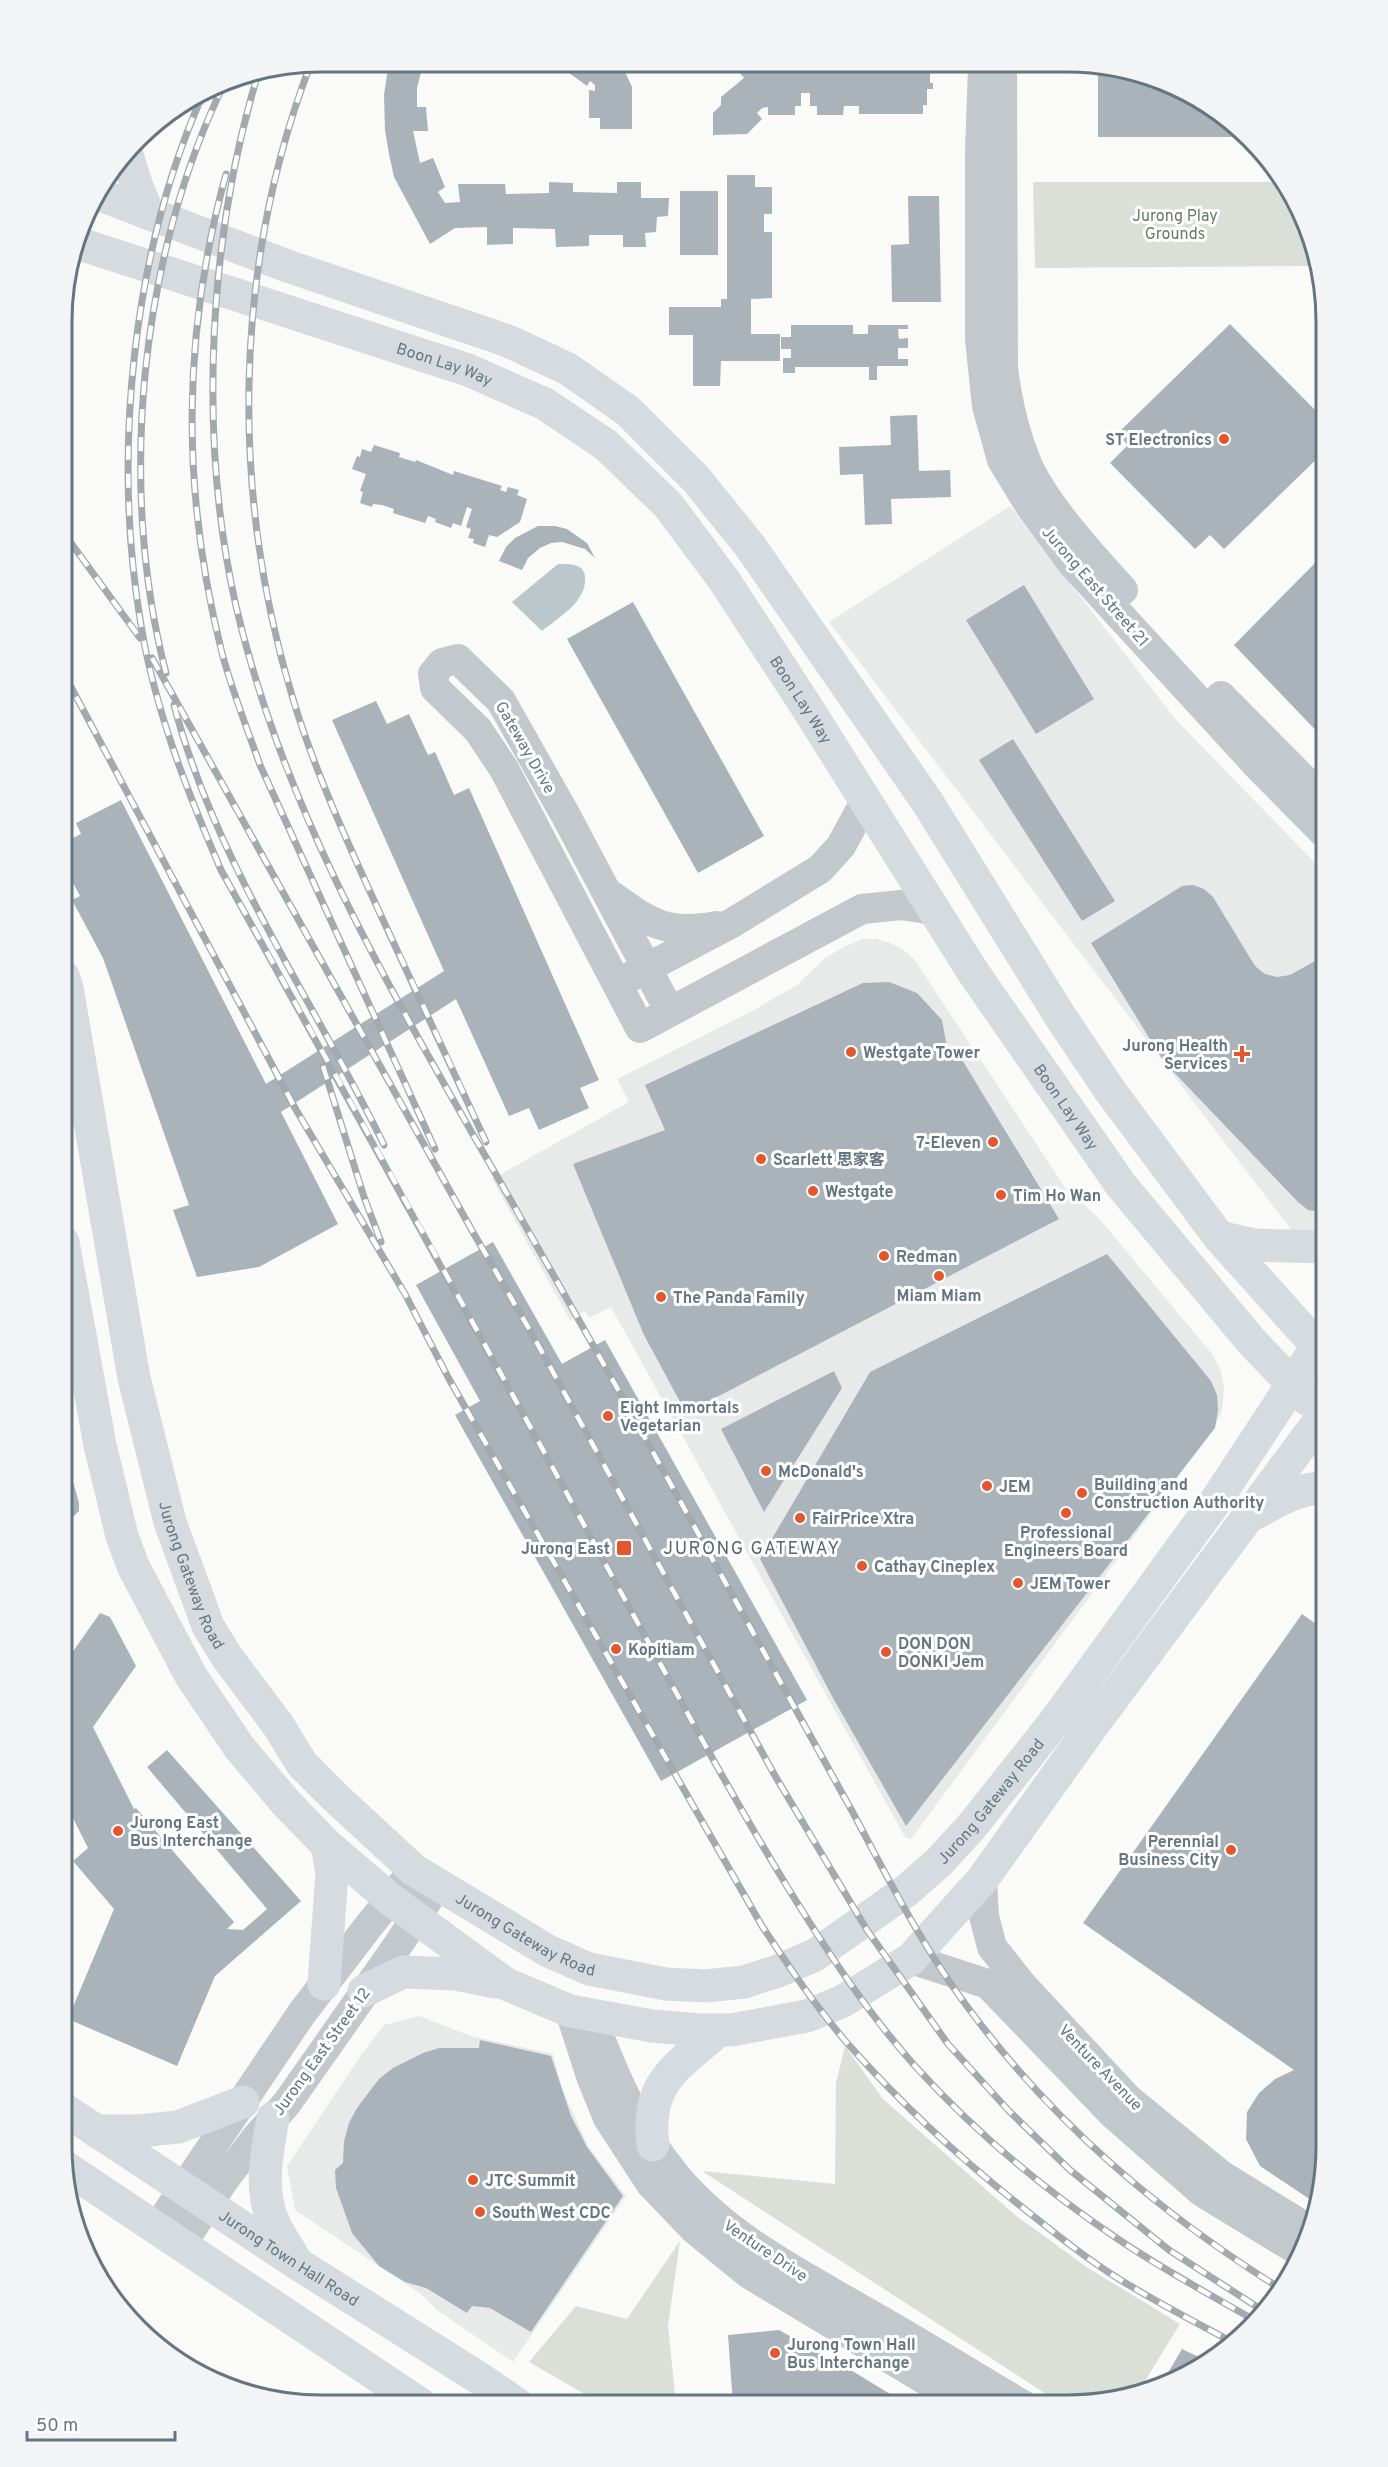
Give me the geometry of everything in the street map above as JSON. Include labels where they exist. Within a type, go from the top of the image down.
[{"type":"main road","points":[[129,162],[148,213]]},
{"type":"main road","points":[[105,197],[290,267],[508,341],[568,369],[628,411],[696,478],[750,546],[928,803],[1060,1016],[1111,1092],[1190,1199],[1219,1237],[1316,1338]]},
{"type":"main road","name":"Boon Lay Way","points":[[85,250],[468,369],[545,404],[606,445],[668,506],[724,580],[866,800],[973,972],[1120,1185],[1156,1231],[1252,1342],[1316,1406]]},
{"type":"main road","name":"Jurong Gateway Road","points":[[72,1016],[134,1378],[170,1522],[208,1626],[227,1657],[278,1725],[302,1764],[336,1798],[426,1877],[548,1951],[589,1970],[666,1984],[705,1986],[744,1982],[778,1971],[815,1955],[906,1891],[939,1862],[972,1826],[1056,1720],[1217,1499],[1316,1354]]},
{"type":"main road","points":[[1156,1231],[1180,1222],[1187,1211],[1190,1199]]},
{"type":"main road","points":[[1219,1237],[1255,1245],[1316,1247]]},
{"type":"main road","name":"Jurong Gateway Road","points":[[72,1291],[100,1445],[122,1536],[133,1566],[191,1676],[238,1747],[287,1804],[327,1845],[402,1909],[506,1984],[580,2014],[663,2027],[731,2030],[807,2016],[843,2001],[911,1959],[982,1880],[1247,1518],[1316,1428]]},
{"type":"main road","points":[[1247,1518],[1284,1496],[1316,1488]]},
{"type":"main road","points":[[324,1984],[332,1873],[327,1845]]},
{"type":"main road","points":[[568,1961],[582,1973],[587,1986],[580,2014]]},
{"type":"main road","points":[[364,1991],[403,1972],[456,1974],[506,1984]]},
{"type":"main road","points":[[663,2027],[654,2013],[654,1999],[666,1984]]},
{"type":"main road","points":[[653,2145],[650,2123],[655,2101],[666,2077],[719,2030]]},
{"type":"main road","points":[[96,2131],[138,2131],[178,2127],[243,2102]]},
{"type":"main road","name":"Jurong Town Hall Road","points":[[72,2115],[298,2264],[504,2395]]},
{"type":"main road","points":[[273,2118],[265,2160],[267,2195],[272,2220],[298,2264]]},
{"type":"main road","points":[[74,2173],[406,2395]]},
{"type":"street","name":"Jurong East Street 21","points":[[983,72],[980,152],[980,339],[987,406],[1002,460],[1030,507],[1071,562],[1258,766],[1316,825]]},
{"type":"street","name":"Jurong East Street 21","points":[[1002,72],[1003,368],[1007,400],[1028,465],[1036,482],[1121,588],[1221,696],[1316,792]]},
{"type":"street","name":"Gateway Drive","points":[[670,1012],[608,893],[501,701],[458,659],[442,663],[433,674],[435,688],[478,730],[504,769],[639,1028],[670,1012],[862,909],[901,905],[933,910]]},
{"type":"street","points":[[616,984],[732,923],[820,869],[842,846],[866,800]]},
{"type":"street","points":[[608,893],[647,921],[673,929],[699,930],[732,923]]},
{"type":"street","name":"Jurong East Street 12","points":[[169,2237],[196,2197],[243,2102],[324,1984],[402,1909],[426,1877]]},
{"type":"street","name":"Venture Avenue","points":[[982,1880],[984,1916],[992,1947],[1022,1985],[1127,2098],[1221,2175],[1303,2226]]},
{"type":"street","name":"Jurong East Street 12","points":[[196,2197],[287,2103],[400,1942],[402,1909]]},
{"type":"street","name":"Venture Avenue","points":[[911,1959],[988,1984],[1114,2115],[1202,2192],[1294,2248]]},
{"type":"street","name":"Venture Drive","points":[[580,2014],[632,2112],[677,2177],[729,2228],[954,2395]]},
{"type":"street","name":"Venture Drive","points":[[580,2014],[591,2076],[608,2118],[651,2184],[694,2229],[749,2274],[853,2319],[1003,2395]]},
{"type":"shaded area","name":"Jurong Health Services","points":[[1010,506],[1177,721],[1316,864],[1316,1257],[1295,1235],[829,622]]},
{"type":"shaded area","points":[[558,564],[575,565],[582,569],[585,577],[584,586],[582,594],[571,608],[542,631],[512,602]]},
{"type":"shaded area","points":[[862,939],[877,939],[890,943],[914,959],[1066,1189],[1097,1216],[1212,1354],[1221,1371],[1224,1388],[1222,1410],[1214,1428],[911,1839],[905,1837],[611,1307],[589,1318],[585,1311],[570,1320],[492,1179],[629,1102],[617,1079],[754,1010],[797,985],[824,959]]},
{"type":"shaded area","name":"JTC Summit","points":[[419,2016],[471,2036],[553,2054],[562,2088],[588,2146],[626,2196],[513,2362],[437,2310],[421,2294],[295,2210],[287,2166],[361,2055],[384,2025]]},
{"type":"green space","name":"Jurong Play Grounds","points":[[1033,182],[1273,182],[1283,196],[1297,226],[1310,266],[1035,268]]},
{"type":"green space","points":[[845,2046],[883,2099],[1015,2215],[1088,2268],[1180,2324],[1144,2383],[1100,2393],[1048,2395],[702,2171],[835,2184],[836,2083]]},
{"type":"green space","points":[[680,2241],[668,2326],[675,2395],[586,2395],[529,2362],[576,2306],[627,2319]]},
{"type":"building","points":[[387,72],[421,72],[417,88],[417,107],[426,107],[428,131],[413,131],[420,163],[433,158],[445,187],[438,192],[445,203],[460,202],[458,184],[505,184],[506,194],[549,193],[549,182],[573,183],[573,192],[617,193],[617,182],[641,182],[641,198],[669,198],[668,216],[657,217],[656,232],[645,233],[646,247],[623,247],[623,235],[589,235],[589,246],[556,247],[555,229],[513,228],[513,244],[487,245],[487,227],[455,228],[430,244],[394,177],[385,130],[384,95]]},
{"type":"building","points":[[568,72],[625,72],[632,87],[632,129],[600,129],[600,118],[589,118],[589,90],[595,91],[595,85],[590,81],[587,86]]},
{"type":"building","points":[[739,72],[930,72],[930,83],[933,83],[933,89],[927,89],[927,105],[923,105],[923,114],[859,114],[859,106],[844,106],[843,115],[817,115],[817,106],[810,106],[810,93],[801,93],[801,106],[795,106],[795,115],[768,115],[768,107],[762,108],[757,113],[762,119],[747,134],[713,135],[713,113],[721,105],[721,97],[744,78]]},
{"type":"building","points":[[1098,74],[1132,80],[1162,91],[1192,105],[1219,123],[1234,137],[1098,137]]},
{"type":"building","points":[[727,175],[755,175],[755,187],[772,187],[772,214],[764,214],[764,232],[772,232],[772,298],[751,299],[751,334],[780,334],[780,361],[721,361],[720,386],[693,386],[693,335],[669,335],[669,307],[721,307],[721,299],[727,299]]},
{"type":"building","points":[[680,191],[718,191],[718,255],[680,255]]},
{"type":"building","points":[[908,196],[939,196],[941,302],[892,302],[891,245],[909,244]]},
{"type":"building","name":"ST Electronics","points":[[1230,324],[1316,411],[1316,460],[1224,549],[1210,535],[1195,549],[1110,463],[1128,445],[1117,434]]},
{"type":"building","points":[[791,325],[853,325],[853,334],[868,334],[868,325],[908,325],[908,329],[898,329],[899,339],[908,338],[908,348],[898,348],[898,359],[908,359],[908,366],[877,366],[877,380],[869,380],[869,367],[795,367],[795,373],[783,373],[783,358],[791,358],[791,349],[781,349],[781,337],[791,337]]},
{"type":"building","points":[[917,415],[919,471],[950,470],[951,497],[891,499],[892,524],[865,525],[863,474],[840,475],[839,447],[891,445],[890,416]]},
{"type":"building","points":[[374,445],[400,453],[399,457],[415,462],[416,460],[453,475],[454,471],[502,486],[500,490],[506,492],[508,487],[519,490],[517,495],[527,499],[520,522],[497,537],[489,535],[485,547],[473,543],[474,539],[468,538],[471,529],[466,527],[472,509],[467,507],[461,526],[453,523],[451,528],[435,522],[436,519],[428,516],[425,523],[393,513],[394,509],[382,505],[373,504],[372,507],[360,503],[363,492],[360,491],[366,474],[352,469],[362,449],[371,452]]},
{"type":"building","points":[[538,526],[567,529],[587,543],[595,558],[585,549],[562,542],[551,543],[540,548],[528,558],[522,570],[499,561],[506,547],[515,538]]},
{"type":"building","points":[[1316,562],[1316,731],[1234,645]]},
{"type":"building","points":[[1024,585],[1094,699],[1036,734],[966,620]]},
{"type":"building","points":[[633,602],[764,836],[698,873],[567,639]]},
{"type":"building","points":[[376,701],[387,724],[409,714],[428,755],[435,752],[454,795],[469,788],[599,1080],[580,1088],[589,1108],[539,1130],[529,1108],[509,1116],[456,999],[281,1112],[338,1224],[259,1267],[197,1277],[173,1210],[189,1205],[103,958],[72,900],[80,896],[72,881],[72,838],[81,834],[76,823],[121,800],[266,1084],[444,971],[332,720]]},
{"type":"building","points":[[1013,739],[1115,901],[1082,921],[979,760]]},
{"type":"building","points":[[1193,885],[1204,889],[1213,897],[1255,966],[1265,974],[1277,977],[1290,975],[1316,961],[1316,1211],[1308,1210],[1298,1202],[1164,1062],[1091,943],[1182,886]]},
{"type":"building","name":"Westgate","points":[[889,982],[917,993],[942,1020],[949,1058],[961,1058],[1059,1219],[686,1413],[644,1335],[573,1164],[665,1130],[645,1085],[863,983]]},
{"type":"building","points":[[493,1242],[562,1364],[605,1340],[807,1700],[661,1781],[455,1415],[480,1401],[416,1285]]},
{"type":"building","name":"JEM","points":[[1107,1254],[1211,1381],[1217,1395],[1218,1411],[1215,1428],[906,1826],[833,1698],[760,1559],[870,1372]]},
{"type":"building","name":"McDonald's","points":[[834,1371],[842,1388],[764,1512],[721,1429]]},
{"type":"building","points":[[72,1477],[79,1503],[79,1511],[72,1518]]},
{"type":"building","name":"Jurong East Bus Interchange","points":[[100,1613],[110,1617],[136,1666],[93,1727],[134,1809],[136,1808],[234,1922],[227,1929],[243,1930],[267,1909],[147,1767],[167,1750],[301,1901],[215,1976],[177,2066],[72,2021],[72,2009],[114,1909],[73,1861],[88,1848],[72,1816],[72,1653]]},
{"type":"building","name":"Perennial Business City","points":[[1302,1614],[1316,1624],[1316,2146],[1310,2199],[1260,2166],[1246,2139],[1247,2112],[1259,2093],[1275,2079],[1294,2070],[1083,1923]]},
{"type":"building","name":"JTC Summit","points":[[480,2040],[551,2056],[571,2116],[587,2147],[623,2196],[531,2332],[490,2308],[472,2306],[467,2313],[426,2288],[405,2282],[379,2266],[352,2233],[336,2188],[335,2170],[343,2163],[344,2141],[349,2123],[357,2108],[379,2079],[393,2068],[423,2053],[439,2048],[479,2048]]},
{"type":"building","name":"Jurong Town Hall Bus Interchange","points":[[779,2330],[892,2395],[732,2395],[728,2335]]},
{"type":"building","points":[[1182,2349],[1199,2357],[1192,2362],[1168,2373]]},
{"type":"railway","points":[[308,73],[285,140],[266,219],[254,299],[249,380],[250,460],[258,541],[272,621],[293,699],[312,755],[358,866],[486,1142]]},
{"type":"railway","points":[[256,80],[241,137],[228,203],[219,270],[214,339],[213,408],[216,475],[224,542],[236,606],[256,679],[280,750],[339,888],[409,1021],[634,1419],[907,1912],[952,1986],[1002,2051],[1074,2129],[1152,2198],[1193,2230],[1274,2284]]},
{"type":"railway","points":[[166,673],[151,601],[143,526],[141,449],[145,371],[156,295],[173,220],[197,148],[220,94]]},
{"type":"railway","points":[[199,103],[179,154],[160,218],[145,285],[135,354],[129,423],[128,492],[132,560],[147,657],[184,780],[221,870],[723,1776],[788,1888],[848,1980],[915,2066],[1010,2158],[1061,2199],[1132,2248],[1248,2316]]},
{"type":"railway","points":[[226,174],[201,294],[192,413],[199,532],[222,653],[260,765],[435,1149]]},
{"type":"railway","points":[[72,544],[140,638]]},
{"type":"railway","points":[[152,658],[532,1334],[774,1774],[867,1930],[948,2044],[1009,2111],[1070,2170],[1169,2250],[1257,2307]]},
{"type":"railway","points":[[72,689],[295,1108],[405,1294],[449,1379],[762,1926],[793,1972],[836,2030],[869,2067],[934,2132],[1003,2192],[1107,2271],[1161,2304],[1225,2338]]},
{"type":"railway","points":[[174,705],[192,764],[240,876],[384,1145]]},
{"type":"railway","points":[[323,1066],[364,1197],[381,1242]]},
{"type":"place","name":"ST Electronics","points":[[1224,439]]},
{"type":"place","name":"Westgate Tower","points":[[851,1052]]},
{"type":"place","name":"Jurong Health Services","points":[[1242,1054]]},
{"type":"place","name":"7-Eleven","points":[[993,1142]]},
{"type":"place","name":"Scarlett 思家客","points":[[761,1159]]},
{"type":"place","name":"Westgate","points":[[813,1191]]},
{"type":"place","name":"Tim Ho Wan","points":[[1001,1195]]},
{"type":"place","name":"Redman","points":[[884,1256]]},
{"type":"place","name":"Miam Miam","points":[[939,1276]]},
{"type":"place","name":"The Panda Family","points":[[661,1297]]},
{"type":"place","name":"Eight Immortals Vegetarian","points":[[608,1416]]},
{"type":"place","name":"McDonald's","points":[[766,1471]]},
{"type":"place","name":"JEM","points":[[987,1486]]},
{"type":"place","name":"Building and Construction Authority","points":[[1082,1493]]},
{"type":"place","name":"Professional Engineers Board","points":[[1066,1513]]},
{"type":"place","name":"FairPrice Xtra","points":[[800,1518]]},
{"type":"place","name":"Jurong East","points":[[624,1548]]},
{"type":"place","name":"Cathay Cineplex","points":[[862,1566]]},
{"type":"place","name":"JEM Tower","points":[[1018,1583]]},
{"type":"place","name":"Kopitiam","points":[[616,1649]]},
{"type":"place","name":"DON DON DONKI Jem","points":[[886,1652]]},
{"type":"place","name":"Jurong East Bus Interchange","points":[[118,1831]]},
{"type":"place","name":"Perennial Business City","points":[[1231,1850]]},
{"type":"place","name":"JTC Summit","points":[[473,2180]]},
{"type":"place","name":"South West CDC","points":[[480,2212]]},
{"type":"place","name":"Jurong Town Hall Bus Interchange","points":[[775,2353]]},
{"type":"district","name":"JURONG GATEWAY","points":[[752,1548]]}]
